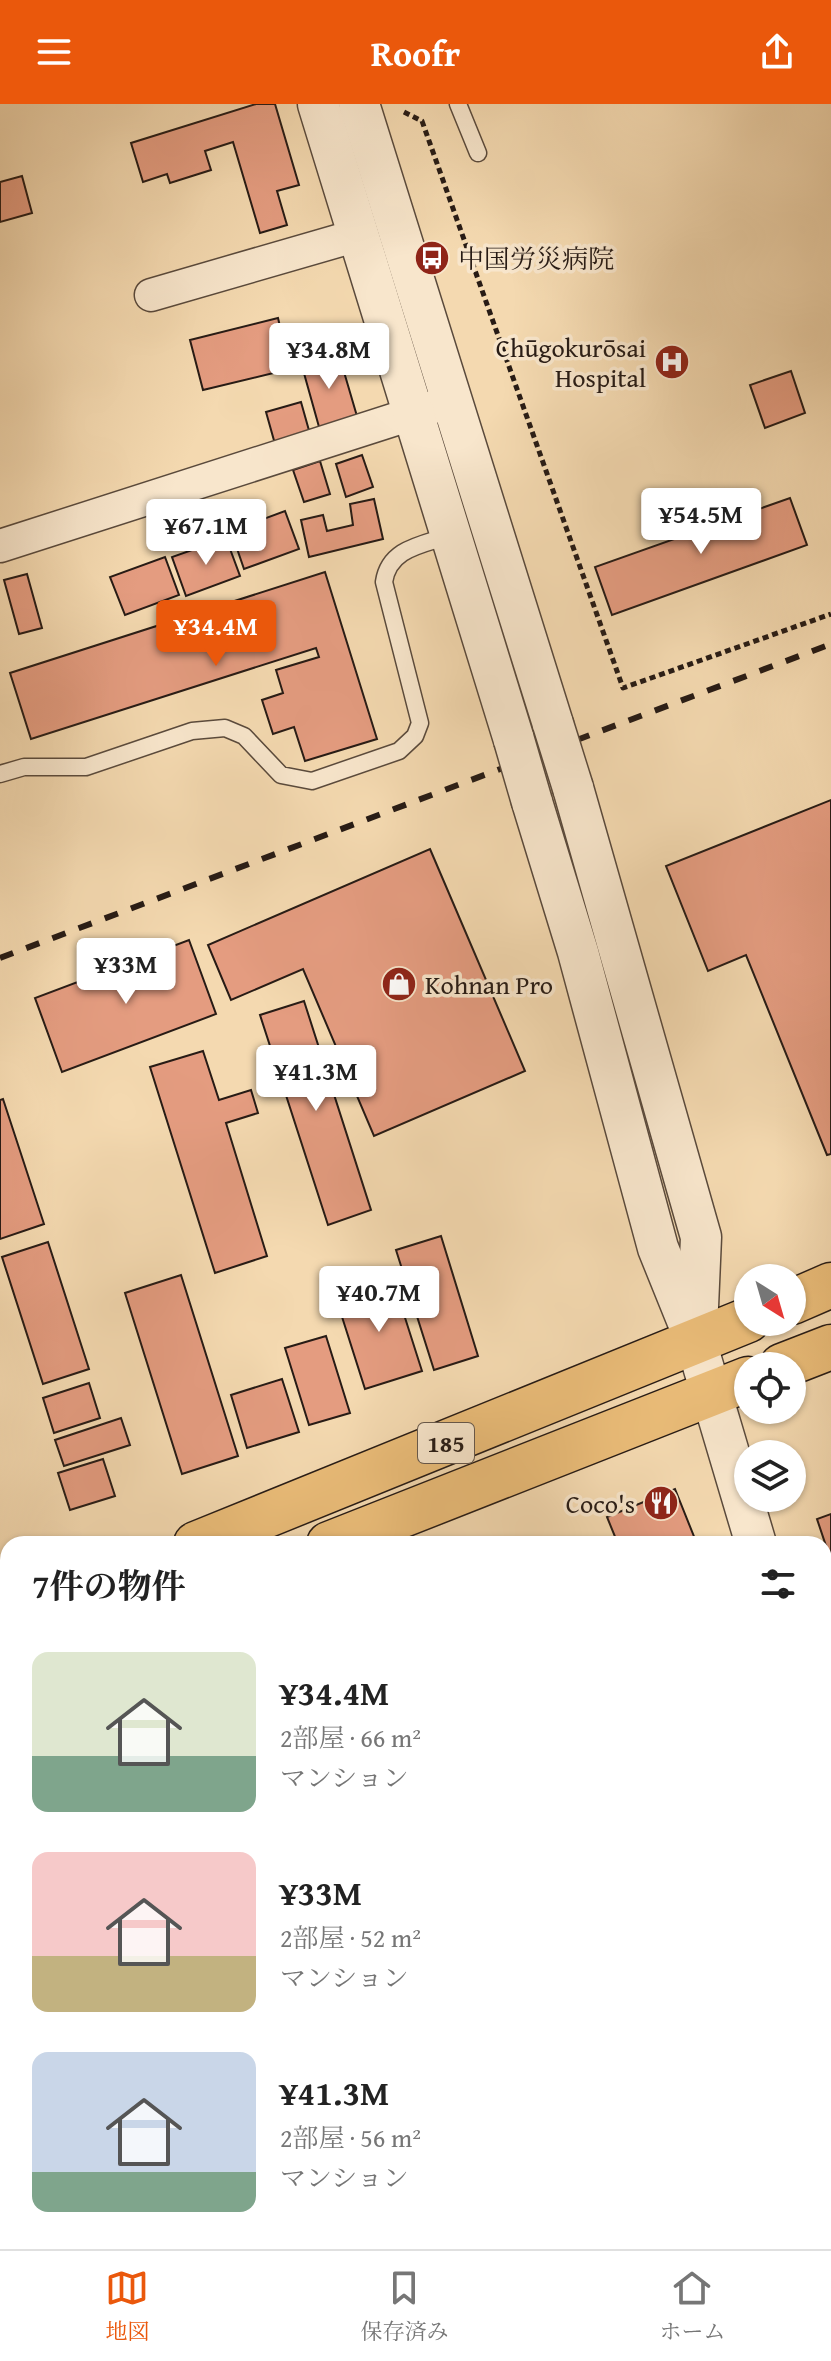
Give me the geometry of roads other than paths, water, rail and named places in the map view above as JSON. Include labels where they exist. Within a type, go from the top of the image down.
[{"type":"highway","points":[[806,1296],[831,1285]]},
{"type":"highway","name":"185","points":[[216,1536],[734,1326]]},
{"type":"highway","points":[[806,1357],[831,1347]]},
{"type":"highway","name":"185","points":[[349,1536],[729,1386]]},
{"type":"street","points":[[318,104],[578,952],[658,1248],[696,1342],[729,1386],[755,1536]]},
{"type":"street","points":[[359,104],[573,788],[701,1237],[696,1342]]},
{"type":"street","points":[[151,295],[358,235]]},
{"type":"street","points":[[0,546],[452,401]]},
{"type":"lane","points":[[458,104],[478,153]]},
{"type":"lane","points":[[0,774],[24,767],[86,767],[192,731],[225,728],[244,736],[281,775],[312,781],[399,751],[415,736],[420,723],[384,582],[387,566],[403,552],[451,535]]},
{"type":"railway","points":[[0,958],[831,644]]},
{"type":"place","name":"中国労災病院","points":[[432,258]]},
{"type":"place","name":"Chūgokurōsai Hospital","points":[[672,362]]},
{"type":"place","name":"Kohnan Pro","points":[[399,984]]},
{"type":"place","name":"Coco's","points":[[661,1503]]}]
